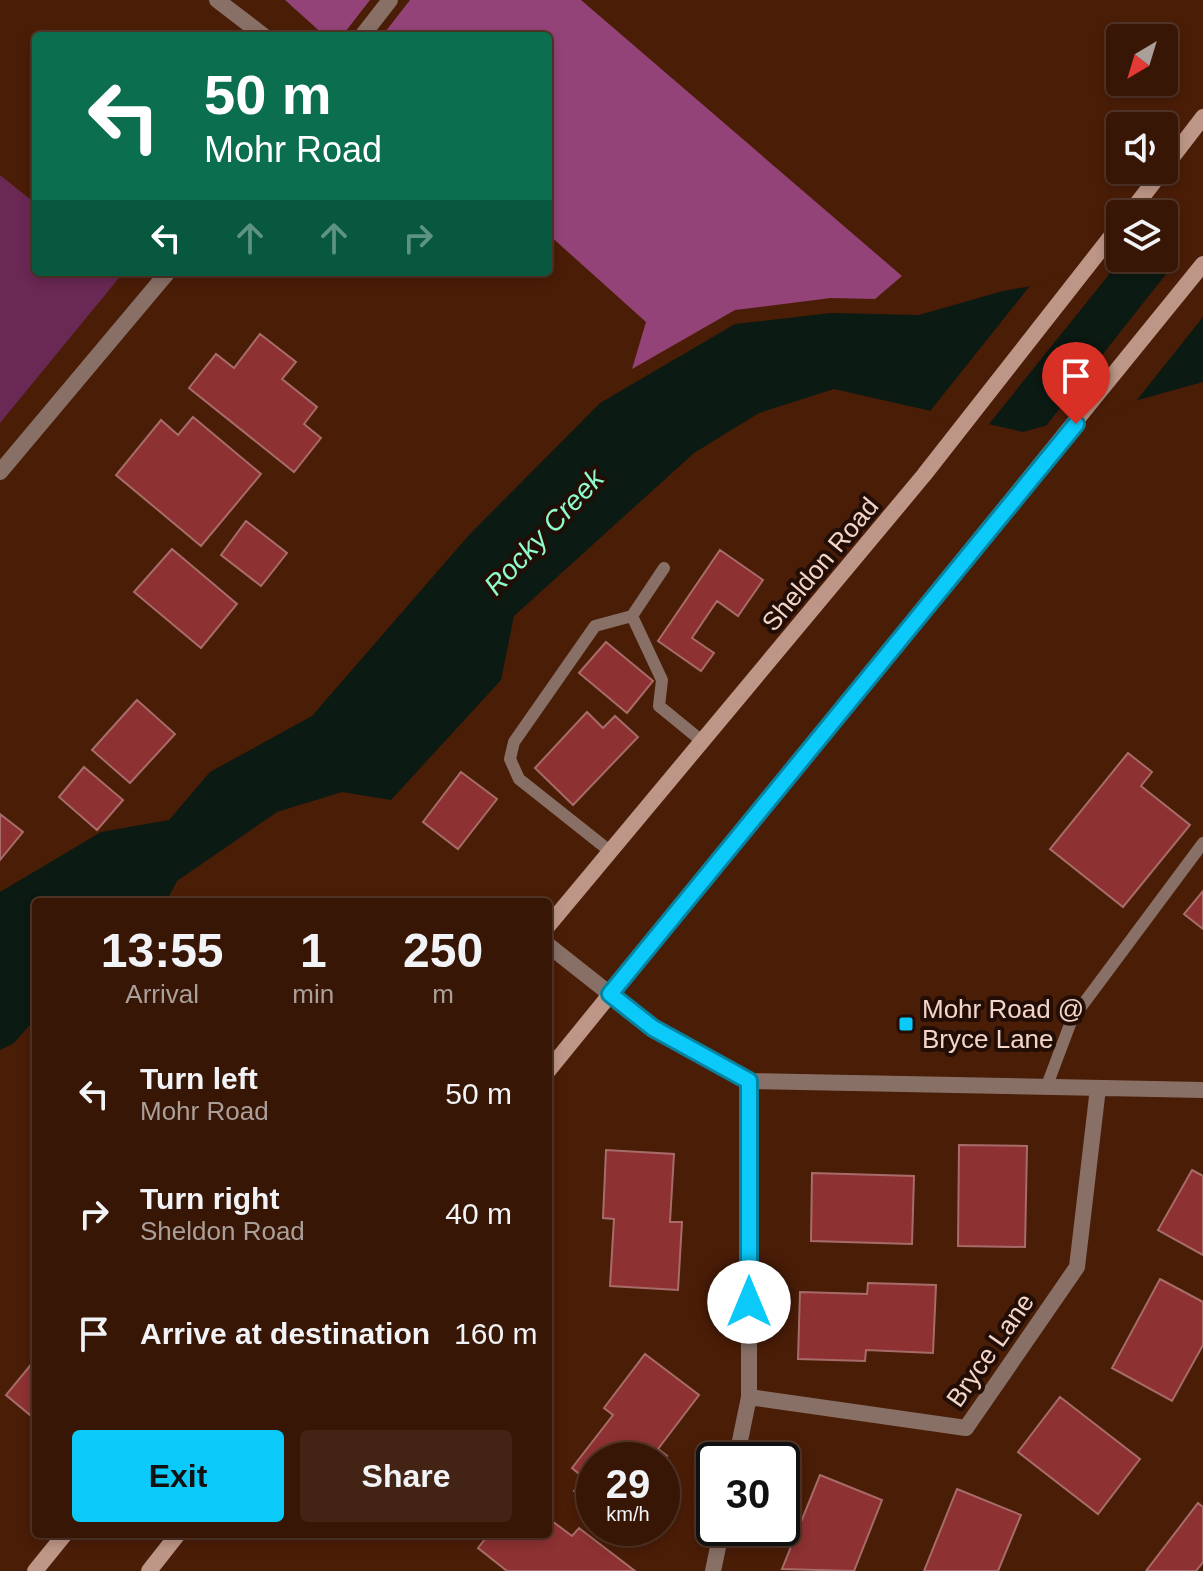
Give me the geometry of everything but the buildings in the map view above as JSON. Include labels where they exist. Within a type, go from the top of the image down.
[{"type":"main road","points":[[1178,150],[1203,117]]},
{"type":"main road","name":"Sheldon Road","points":[[552,921],[924,475],[1106,243]]},
{"type":"main road","points":[[552,1066],[1036,474],[1203,264]]},
{"type":"main road","points":[[35,1571],[62,1538]]},
{"type":"main road","points":[[149,1571],[175,1538]]},
{"type":"street","points":[[217,0],[259,32]]},
{"type":"street","points":[[365,32],[390,0]]},
{"type":"street","points":[[0,472],[165,276]]},
{"type":"street","points":[[552,948],[653,1028],[749,1081],[1203,1090]]},
{"type":"street","points":[[740,1442],[749,1397],[749,1081]]},
{"type":"street","name":"Bryce Lane","points":[[749,1397],[966,1428],[1077,1267],[1098,1088]]},
{"type":"street","points":[[713,1571],[718,1546]]},
{"type":"lane","points":[[611,852],[519,779],[510,759],[514,742],[595,626],[632,616],[664,568]]},
{"type":"lane","points":[[632,616],[662,680],[659,706],[703,742]]},
{"type":"lane","points":[[1046,1088],[1072,1019],[1203,843]]},
{"type":"shaded area","points":[[285,0],[370,0],[345,32],[321,32]]},
{"type":"shaded area","points":[[410,0],[581,0],[902,276],[875,299],[831,298],[735,310],[632,369],[646,322],[552,238],[552,32],[385,32]]},
{"type":"shaded area","points":[[0,175],[32,201],[32,276],[121,276],[0,423]]},
{"type":"water","name":"Rocky Creek","points":[[1203,261],[1203,382],[1023,432],[834,389],[759,413],[694,453],[514,616],[501,680],[391,800],[342,792],[277,812],[177,881],[168,898],[32,898],[32,1023],[14,1043],[0,1050],[0,892],[101,832],[169,820],[210,772],[312,716],[469,535],[600,403],[735,324],[831,313],[919,315],[1003,291],[1109,272],[1178,272],[1178,263]]},
{"type":"pier","points":[[1203,257],[1203,317],[1132,406],[1042,431],[1168,272],[1178,272],[1178,259]]},
{"type":"pier","points":[[1106,269],[1106,272],[1111,272],[985,429],[927,415],[1033,282]]},
{"type":"place","name":"Mohr Road @ Bryce Lane","points":[[906,1024]]},
{"type":"route","points":[[749,1302],[749,1081],[653,1028],[610,994],[1076,424]]}]
